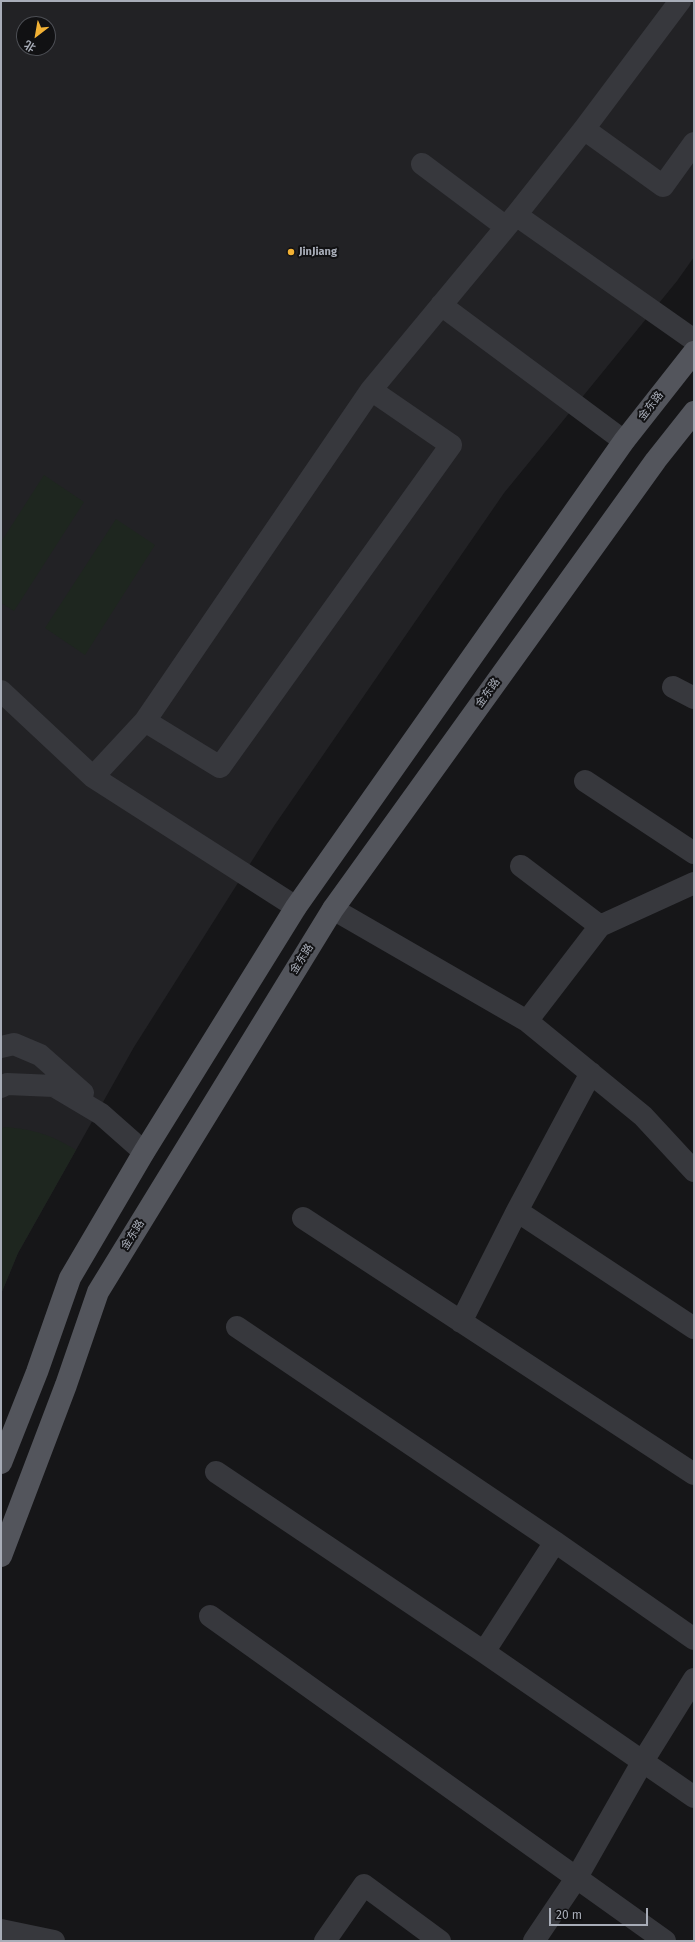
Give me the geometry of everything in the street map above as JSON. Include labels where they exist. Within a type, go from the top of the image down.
[{"type":"main road","name":"金东路","points":[[1,1463],[37,1372],[70,1278],[144,1152],[296,908],[624,441],[694,352]]},
{"type":"main road","name":"金东路","points":[[1,1556],[66,1385],[98,1292],[333,909],[656,460],[694,412]]},
{"type":"street","points":[[93,777],[145,721],[371,390],[511,221],[584,129],[680,1]]},
{"type":"street","points":[[584,129],[664,186],[694,143]]},
{"type":"street","points":[[422,164],[694,340]]},
{"type":"street","points":[[441,305],[624,441]]},
{"type":"street","points":[[145,721],[220,767],[451,445],[371,390]]},
{"type":"street","points":[[673,687],[694,698]]},
{"type":"street","points":[[1,691],[93,777],[296,908]]},
{"type":"street","points":[[585,781],[694,853]]},
{"type":"street","points":[[521,866],[600,926]]},
{"type":"street","points":[[527,1021],[600,926],[694,883]]},
{"type":"street","points":[[333,909],[527,1021],[643,1116],[694,1171]]},
{"type":"street","points":[[1,1047],[14,1044],[40,1055],[78,1087],[101,1114],[144,1152]]},
{"type":"street","points":[[461,1322],[517,1211],[591,1073]]},
{"type":"street","points":[[1,1088],[7,1084],[54,1086],[101,1114]]},
{"type":"street","points":[[517,1211],[694,1328]]},
{"type":"street","points":[[303,1218],[694,1474]]},
{"type":"street","points":[[237,1327],[555,1542],[694,1639]]},
{"type":"street","points":[[216,1472],[484,1652],[694,1797]]},
{"type":"street","points":[[484,1652],[555,1542]]},
{"type":"street","points":[[210,1616],[665,1941]]},
{"type":"street","points":[[534,1941],[577,1877],[643,1761],[694,1679]]},
{"type":"street","points":[[325,1941],[364,1885],[440,1941]]},
{"type":"street","points":[[1,1930],[54,1941]]},
{"type":"shaded area","points":[[1,1],[694,1],[694,257],[677,281],[504,493],[274,826],[134,1047],[18,1253],[1,1294]]},
{"type":"shaded area","points":[[44,475],[84,502],[14,611],[1,603],[1,542]]},
{"type":"shaded area","points":[[116,519],[155,545],[85,655],[45,628]]},
{"type":"shaded area","points":[[5,1127],[50,1136],[76,1150],[18,1253],[1,1294],[1,1129]]},
{"type":"place","name":"JinJiang","points":[[291,252]]}]
